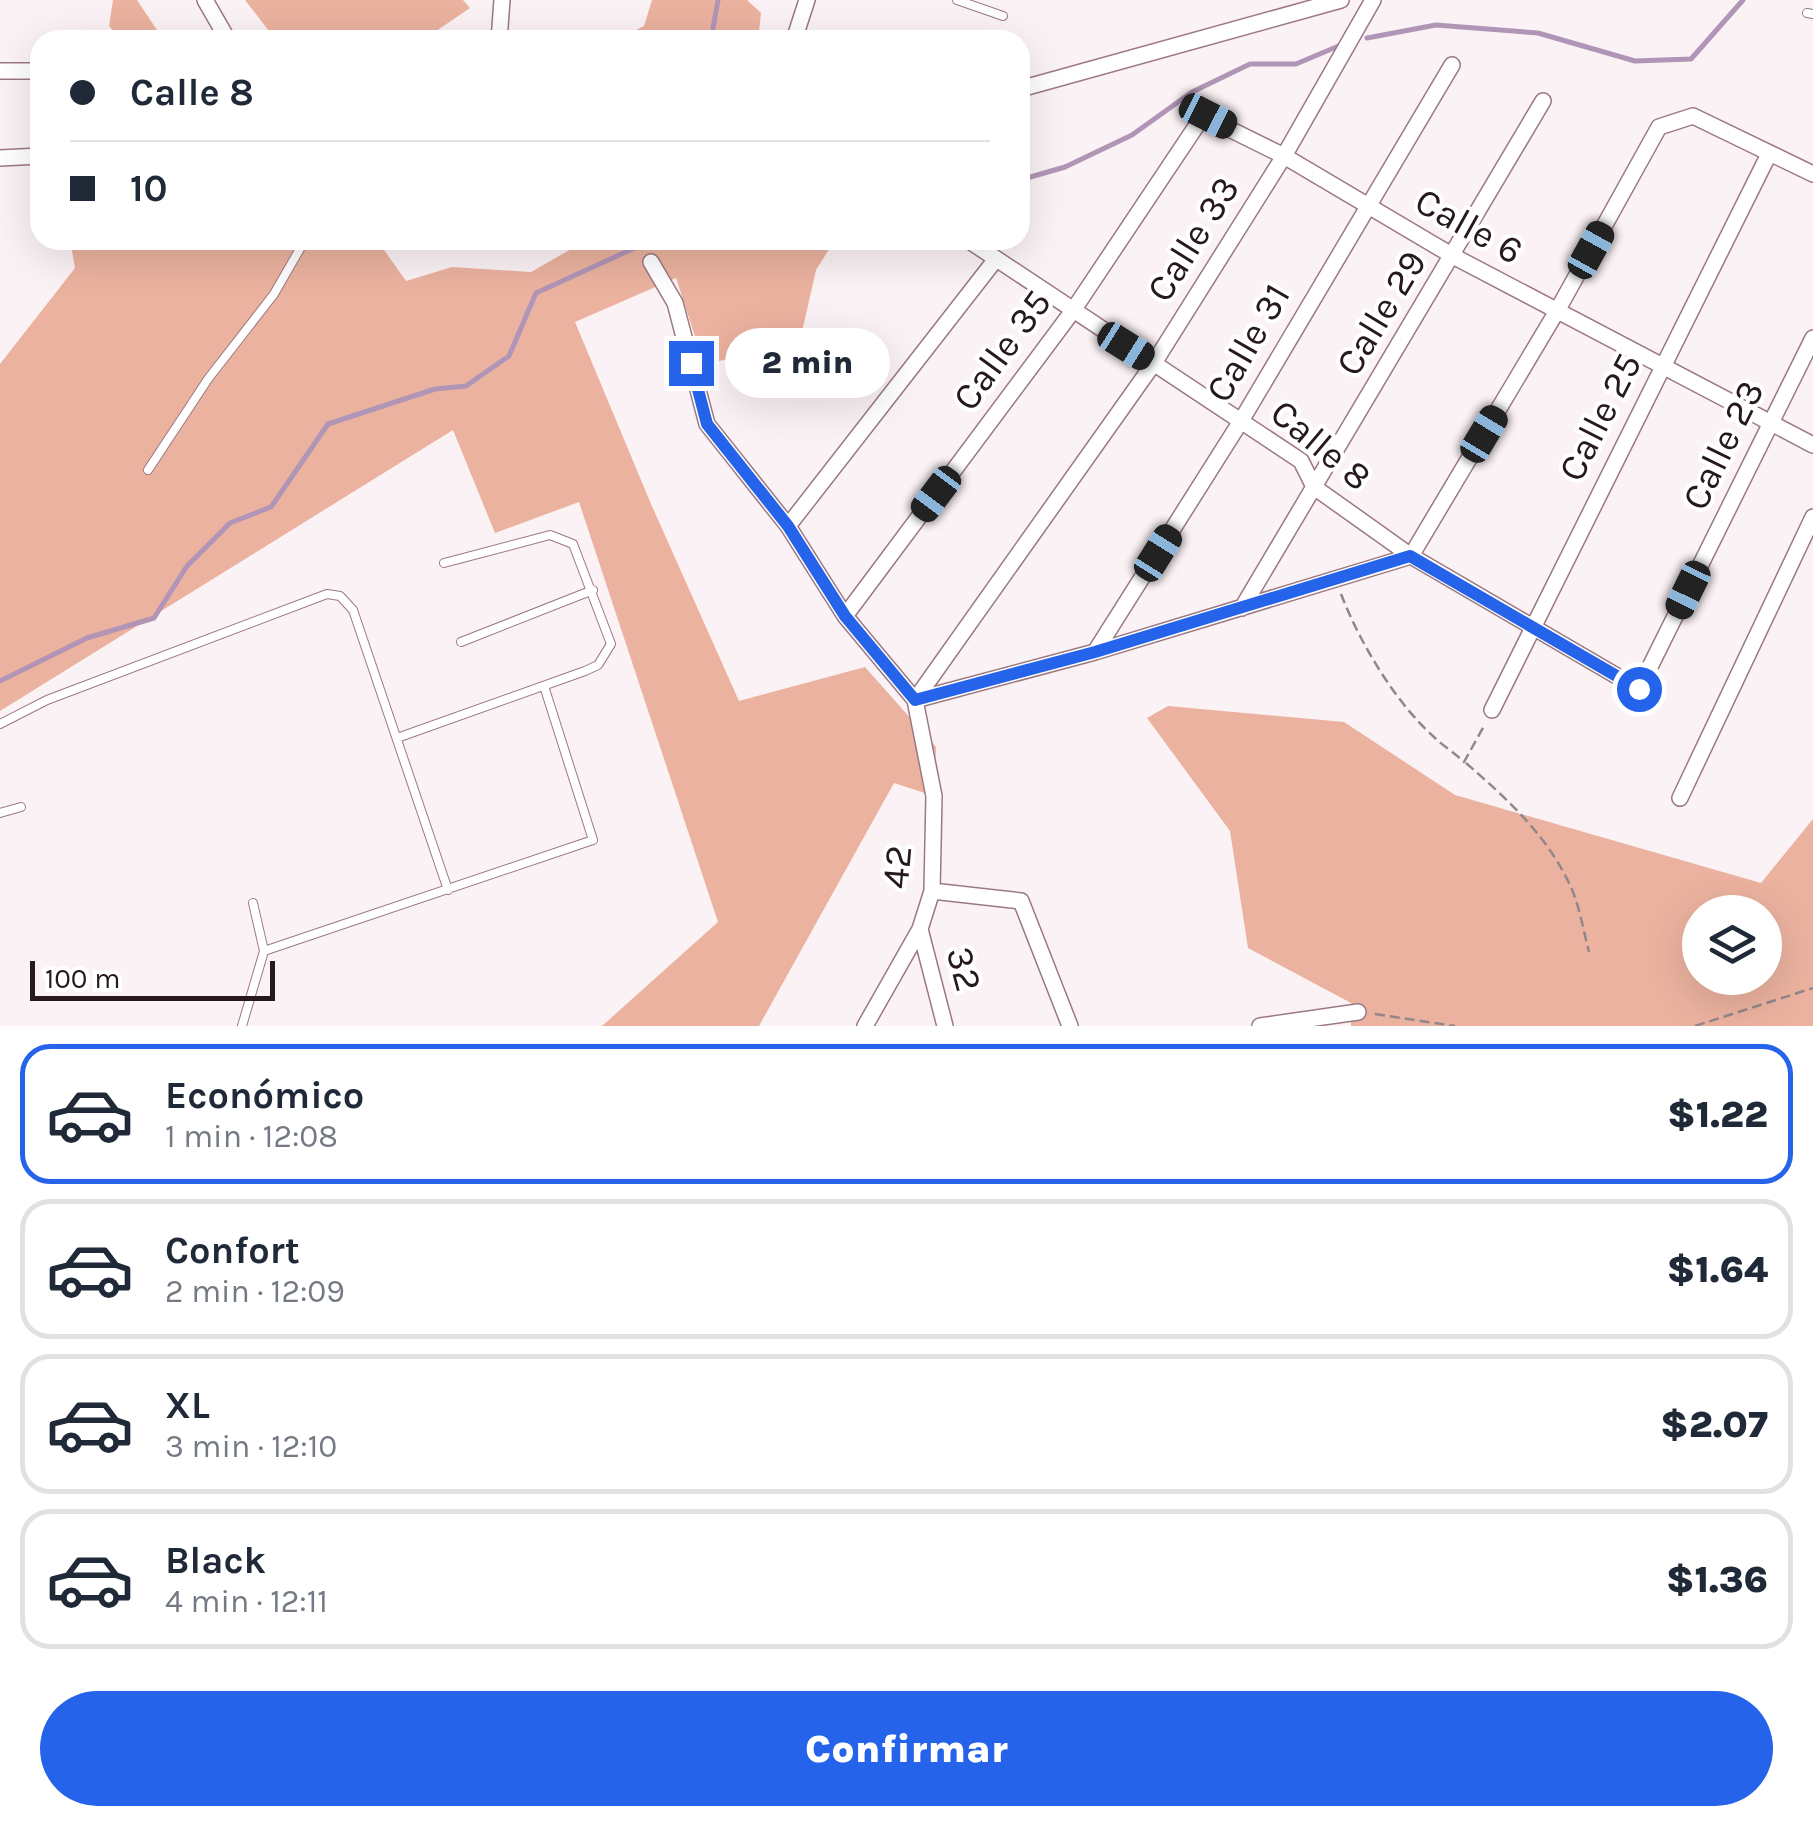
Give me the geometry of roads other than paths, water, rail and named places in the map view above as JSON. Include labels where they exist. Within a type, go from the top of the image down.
[{"type":"street","points":[[205,0],[222,30]]},
{"type":"street","points":[[500,30],[502,0]]},
{"type":"street","points":[[797,30],[807,0]]},
{"type":"street","points":[[1030,86],[1290,6],[1341,0]]},
{"type":"street","name":"Calle 33","points":[[915,700],[1154,363],[1284,156],[1373,0]]},
{"type":"street","name":"Calle 31","points":[[1095,652],[1240,421],[1452,65]]},
{"type":"street","points":[[0,72],[30,71]]},
{"type":"street","name":"Calle 29","points":[[1242,608],[1543,102]]},
{"type":"street","name":"Calle 6","points":[[1203,116],[1284,156],[1453,256],[1813,445]]},
{"type":"street","name":"Calle 35","points":[[845,616],[1072,312],[1203,116]]},
{"type":"street","points":[[651,262],[675,303],[707,424],[788,526],[845,616],[915,700],[1095,652],[1410,556],[1557,312],[1659,127],[1694,116],[1813,174]]},
{"type":"street","name":"Calle 25","points":[[1492,710],[1769,154]]},
{"type":"street","points":[[0,158],[30,156]]},
{"type":"street","name":"Calle 8","points":[[983,250],[1301,461],[1314,487],[1410,556],[1639,689]]},
{"type":"street","points":[[788,526],[996,259]]},
{"type":"street","name":"Calle 23","points":[[1639,689],[1813,338]]},
{"type":"street","points":[[1680,798],[1813,518]]},
{"type":"street","name":"42","points":[[865,1026],[920,929],[932,891],[934,796],[915,700]]},
{"type":"street","points":[[932,891],[1021,901],[1070,1026]]},
{"type":"street","name":"32","points":[[920,929],[945,1026]]},
{"type":"street","points":[[1260,1026],[1358,1012]]},
{"type":"lane","points":[[957,0],[1002,16]]},
{"type":"lane","points":[[148,470],[208,378],[274,294],[299,250]]},
{"type":"lane","points":[[397,738],[598,666],[611,644],[573,544],[550,535],[444,563]]},
{"type":"lane","points":[[461,642],[592,590]]},
{"type":"lane","points":[[0,724],[46,700],[327,594],[340,596],[353,610],[448,890]]},
{"type":"lane","points":[[264,952],[593,840],[544,686]]},
{"type":"lane","points":[[0,813],[21,807]]},
{"type":"lane","points":[[242,1026],[264,952],[253,903]]},
{"type":"waterway","points":[[713,30],[718,0]]},
{"type":"waterway","points":[[1367,38],[1436,25],[1538,33],[1635,61],[1691,59],[1743,0]]},
{"type":"waterway","points":[[1030,177],[1065,167],[1132,135],[1192,92],[1250,64],[1296,64],[1341,45]]},
{"type":"waterway","points":[[0,681],[87,638],[154,618],[187,566],[230,523],[271,507],[328,424],[435,389],[466,386],[509,356],[536,293],[630,250]]}]
